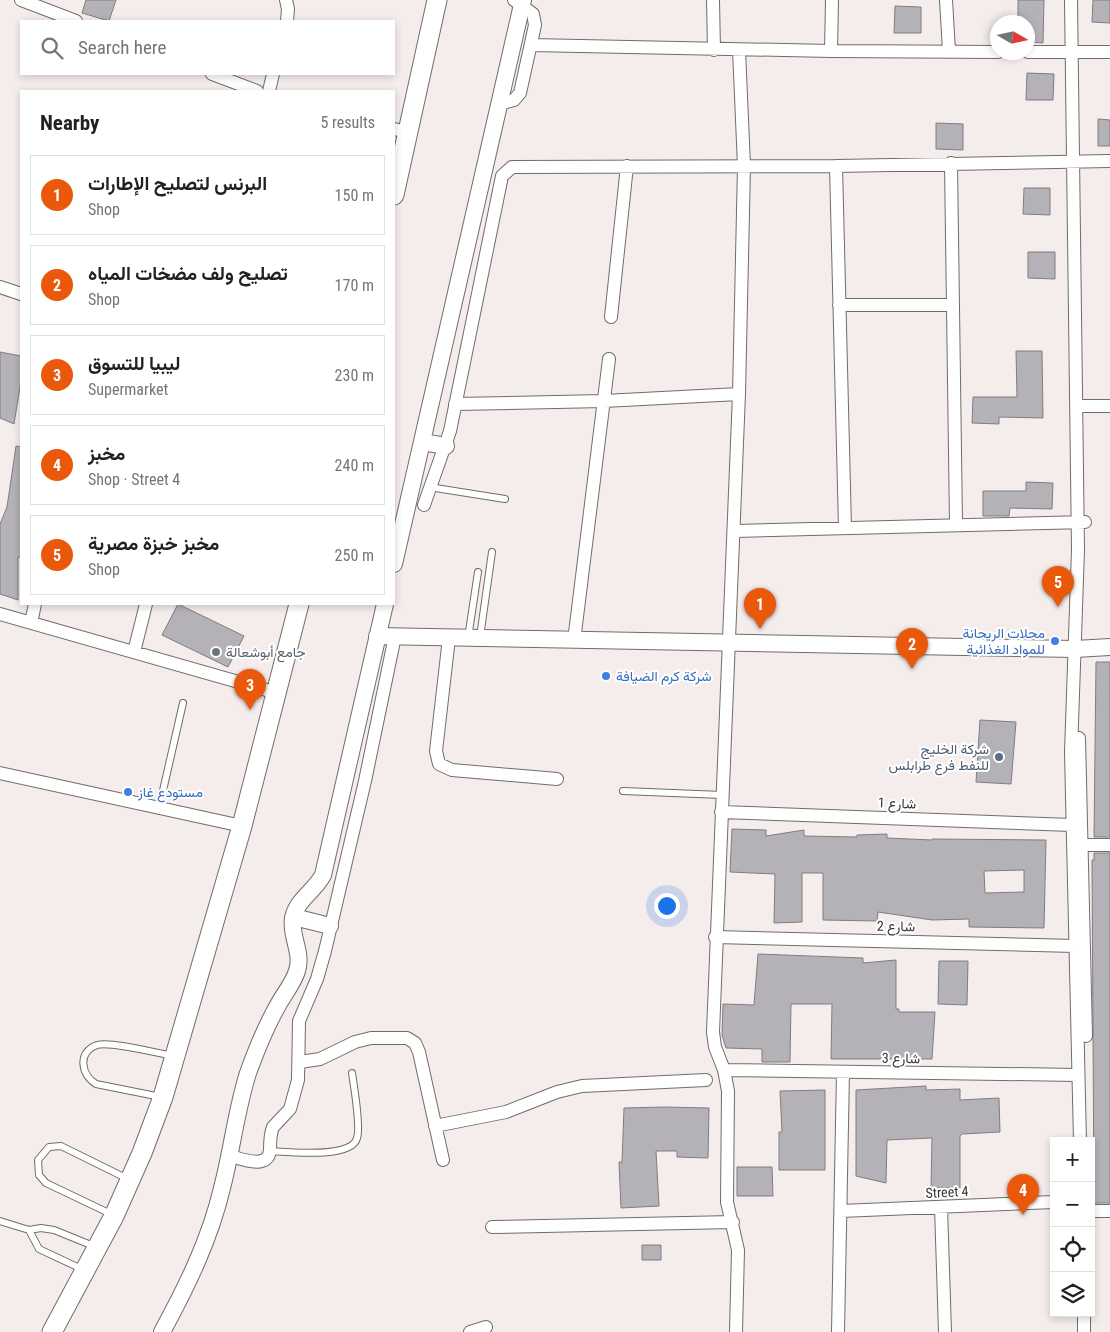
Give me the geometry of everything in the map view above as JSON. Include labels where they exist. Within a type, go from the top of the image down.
[{"type":"main road","points":[[395,184],[400,130],[437,0]]},
{"type":"main road","points":[[52,1332],[114,1216],[131,1180],[163,1097],[242,826],[298,605]]},
{"type":"street","points":[[21,0],[38,3],[74,20]]},
{"type":"street","points":[[286,0],[288,9],[287,20]]},
{"type":"street","points":[[714,0],[714,50]]},
{"type":"street","points":[[831,51],[832,0]]},
{"type":"street","points":[[946,0],[949,52]]},
{"type":"street","points":[[1071,0],[1075,52],[1082,406],[1082,522],[1078,649],[1071,752],[1072,824],[1077,845],[1087,1137]]},
{"type":"street","points":[[1075,52],[1078,0]]},
{"type":"street","points":[[499,104],[514,100],[520,94],[531,45],[535,18],[520,1]]},
{"type":"street","points":[[395,560],[499,104],[520,1]]},
{"type":"street","points":[[531,45],[714,50],[990,52]]},
{"type":"street","points":[[736,1332],[738,1250],[727,1202],[728,1091],[724,1070],[713,1039],[715,937],[739,394],[744,166],[739,50]]},
{"type":"street","points":[[1035,52],[1110,52]]},
{"type":"street","points":[[215,75],[254,90]]},
{"type":"street","points":[[269,90],[273,75]]},
{"type":"street","points":[[424,505],[429,487],[446,446],[505,172],[517,165],[836,166],[1077,160],[1110,161]]},
{"type":"street","points":[[950,163],[956,524]]},
{"type":"street","points":[[611,317],[627,166]]},
{"type":"street","points":[[836,166],[844,528]]},
{"type":"street","points":[[0,287],[20,294]]},
{"type":"street","points":[[839,305],[953,305]]},
{"type":"street","points":[[574,640],[609,359]]},
{"type":"street","points":[[455,404],[604,401],[739,394]]},
{"type":"street","points":[[1082,406],[1110,406]]},
{"type":"street","points":[[422,442],[446,446]]},
{"type":"street","points":[[734,531],[1082,522]]},
{"type":"street","points":[[31,623],[35,605]]},
{"type":"street","points":[[134,652],[146,605]]},
{"type":"street","points":[[162,1332],[181,1297],[204,1245],[222,1190],[242,1097],[255,1056],[277,1007],[297,973],[299,960],[294,933],[294,917],[299,903],[319,882],[323,875],[385,605]]},
{"type":"street","points":[[0,614],[277,693]]},
{"type":"street","points":[[378,636],[1078,649],[1110,647]]},
{"type":"street","points":[[230,1156],[260,1162],[268,1158],[273,1127],[286,1114],[292,1103],[300,1062],[297,1036],[299,1021],[322,965],[365,781],[396,636]]},
{"type":"street","points":[[449,638],[436,751],[439,764],[452,770],[557,779]]},
{"type":"street","points":[[1078,649],[1079,727],[1075,946],[1080,1137]]},
{"type":"street","points":[[0,773],[242,826]]},
{"type":"street","name":"شارع 1","points":[[721,812],[1072,824]]},
{"type":"street","points":[[1077,845],[1110,845]]},
{"type":"street","points":[[294,917],[330,926]]},
{"type":"street","name":"شارع 2","points":[[715,937],[1075,946]]},
{"type":"street","points":[[300,1062],[325,1057],[363,1040],[408,1038],[418,1047],[443,1160]]},
{"type":"street","name":"شارع 3","points":[[724,1070],[1078,1075]]},
{"type":"street","points":[[838,1332],[843,1072]]},
{"type":"street","points":[[435,1126],[506,1112],[558,1092],[582,1086],[706,1080]]},
{"type":"street","name":"Street 4","points":[[841,1211],[1050,1202]]},
{"type":"street","points":[[941,1207],[945,1332]]},
{"type":"street","points":[[1095,1211],[1110,1211]]},
{"type":"street","points":[[492,1227],[733,1222]]},
{"type":"street","points":[[1084,1317],[1084,1332]]},
{"type":"street","points":[[470,1332],[486,1327]]},
{"type":"lane","points":[[429,487],[505,499]]},
{"type":"lane","points":[[474,639],[492,552]]},
{"type":"lane","points":[[474,639],[478,572]]},
{"type":"lane","points":[[159,808],[183,703]]},
{"type":"lane","points":[[623,791],[722,795]]},
{"type":"lane","points":[[163,1097],[96,1084],[86,1076],[84,1058],[91,1048],[102,1044],[176,1056]]},
{"type":"lane","points":[[270,1151],[326,1152],[346,1150],[353,1146],[358,1134],[352,1073]]},
{"type":"lane","points":[[114,1216],[46,1183],[39,1175],[38,1160],[49,1147],[61,1146],[131,1180]]},
{"type":"lane","points":[[0,1221],[28,1230],[41,1228],[54,1230],[97,1248]]},
{"type":"lane","points":[[28,1230],[34,1244],[45,1253],[86,1270]]},
{"type":"building","points":[[86,0],[116,0],[109,20],[82,13]]},
{"type":"building","points":[[1018,0],[1044,0],[1043,43],[1035,42],[1035,15],[1018,15]]},
{"type":"building","points":[[1093,0],[1110,0],[1110,23],[1092,22]]},
{"type":"building","points":[[895,6],[921,7],[921,33],[894,33]]},
{"type":"building","points":[[1027,73],[1054,74],[1053,100],[1026,100]]},
{"type":"building","points":[[1098,119],[1110,120],[1110,146],[1098,146]]},
{"type":"building","points":[[936,123],[963,124],[963,150],[936,149]]},
{"type":"building","points":[[1024,188],[1050,188],[1050,215],[1023,214]]},
{"type":"building","points":[[1028,252],[1055,252],[1055,279],[1028,278]]},
{"type":"building","points":[[1016,351],[1042,351],[1043,418],[999,417],[999,424],[972,423],[973,397],[1017,397]]},
{"type":"building","points":[[0,352],[20,356],[20,387],[14,424],[0,418]]},
{"type":"building","points":[[16,446],[20,447],[18,600],[0,594],[0,524],[7,507]]},
{"type":"building","points":[[1026,482],[1053,483],[1052,509],[1010,508],[1009,516],[983,516],[983,491],[1026,491]]},
{"type":"building","name":"جامع أبوشعالة","points":[[177,605],[180,605],[244,636],[228,667],[162,635]]},
{"type":"building","points":[[1096,662],[1110,662],[1110,837],[1094,837]]},
{"type":"building","points":[[980,720],[1016,722],[1011,784],[976,782]]},
{"type":"building","points":[[732,829],[766,830],[766,836],[804,830],[804,836],[857,837],[857,835],[887,834],[887,838],[932,840],[1046,840],[1044,928],[969,927],[969,919],[932,920],[878,912],[877,921],[823,920],[823,873],[802,873],[802,922],[774,923],[775,874],[730,872]],"holes":[[[1024,870],[1024,892],[985,893],[984,871]]]},
{"type":"building","points":[[1094,853],[1110,853],[1110,1203],[1095,1203],[1092,860],[1094,860]]},
{"type":"building","points":[[758,954],[863,958],[863,963],[896,960],[896,1009],[899,1009],[899,1012],[935,1012],[932,1059],[831,1059],[832,1004],[791,1004],[790,1062],[762,1062],[762,1049],[726,1048],[722,1035],[723,1004],[754,1005]]},
{"type":"building","points":[[939,961],[968,961],[967,1005],[938,1004]]},
{"type":"building","points":[[926,1086],[926,1090],[960,1089],[960,1100],[999,1098],[1000,1132],[962,1134],[960,1136],[960,1188],[931,1188],[932,1138],[887,1140],[886,1183],[856,1176],[856,1090]]},
{"type":"building","points":[[825,1090],[825,1170],[779,1170],[779,1132],[782,1132],[780,1091]]},
{"type":"building","points":[[624,1108],[709,1108],[708,1158],[677,1157],[677,1151],[656,1151],[659,1206],[621,1208],[619,1162],[622,1162]]},
{"type":"building","points":[[737,1167],[772,1167],[773,1196],[737,1196]]},
{"type":"building","points":[[642,1245],[661,1245],[661,1260],[642,1260]]},
{"type":"place","name":"مخبز خبزة مصرية","points":[[1058,607]]},
{"type":"place","name":"البرنس لتصليح الإطارات","points":[[760,629]]},
{"type":"place","name":"محلات الريحانة للمواد الغذائية","points":[[1055,641]]},
{"type":"place","name":"جامع أبوشعالة","points":[[216,652]]},
{"type":"place","name":"تصليح ولف مضخات المياه","points":[[912,669]]},
{"type":"place","name":"شركة كرم الضيافة","points":[[606,676]]},
{"type":"place","name":"ليبيا للتسوق","points":[[250,710]]},
{"type":"place","name":"شركة الخليج للنفط فرع طرابلس","points":[[999,757]]},
{"type":"place","name":"مستودع غاز","points":[[128,792]]},
{"type":"place","name":"مخبز","points":[[1023,1215]]}]
